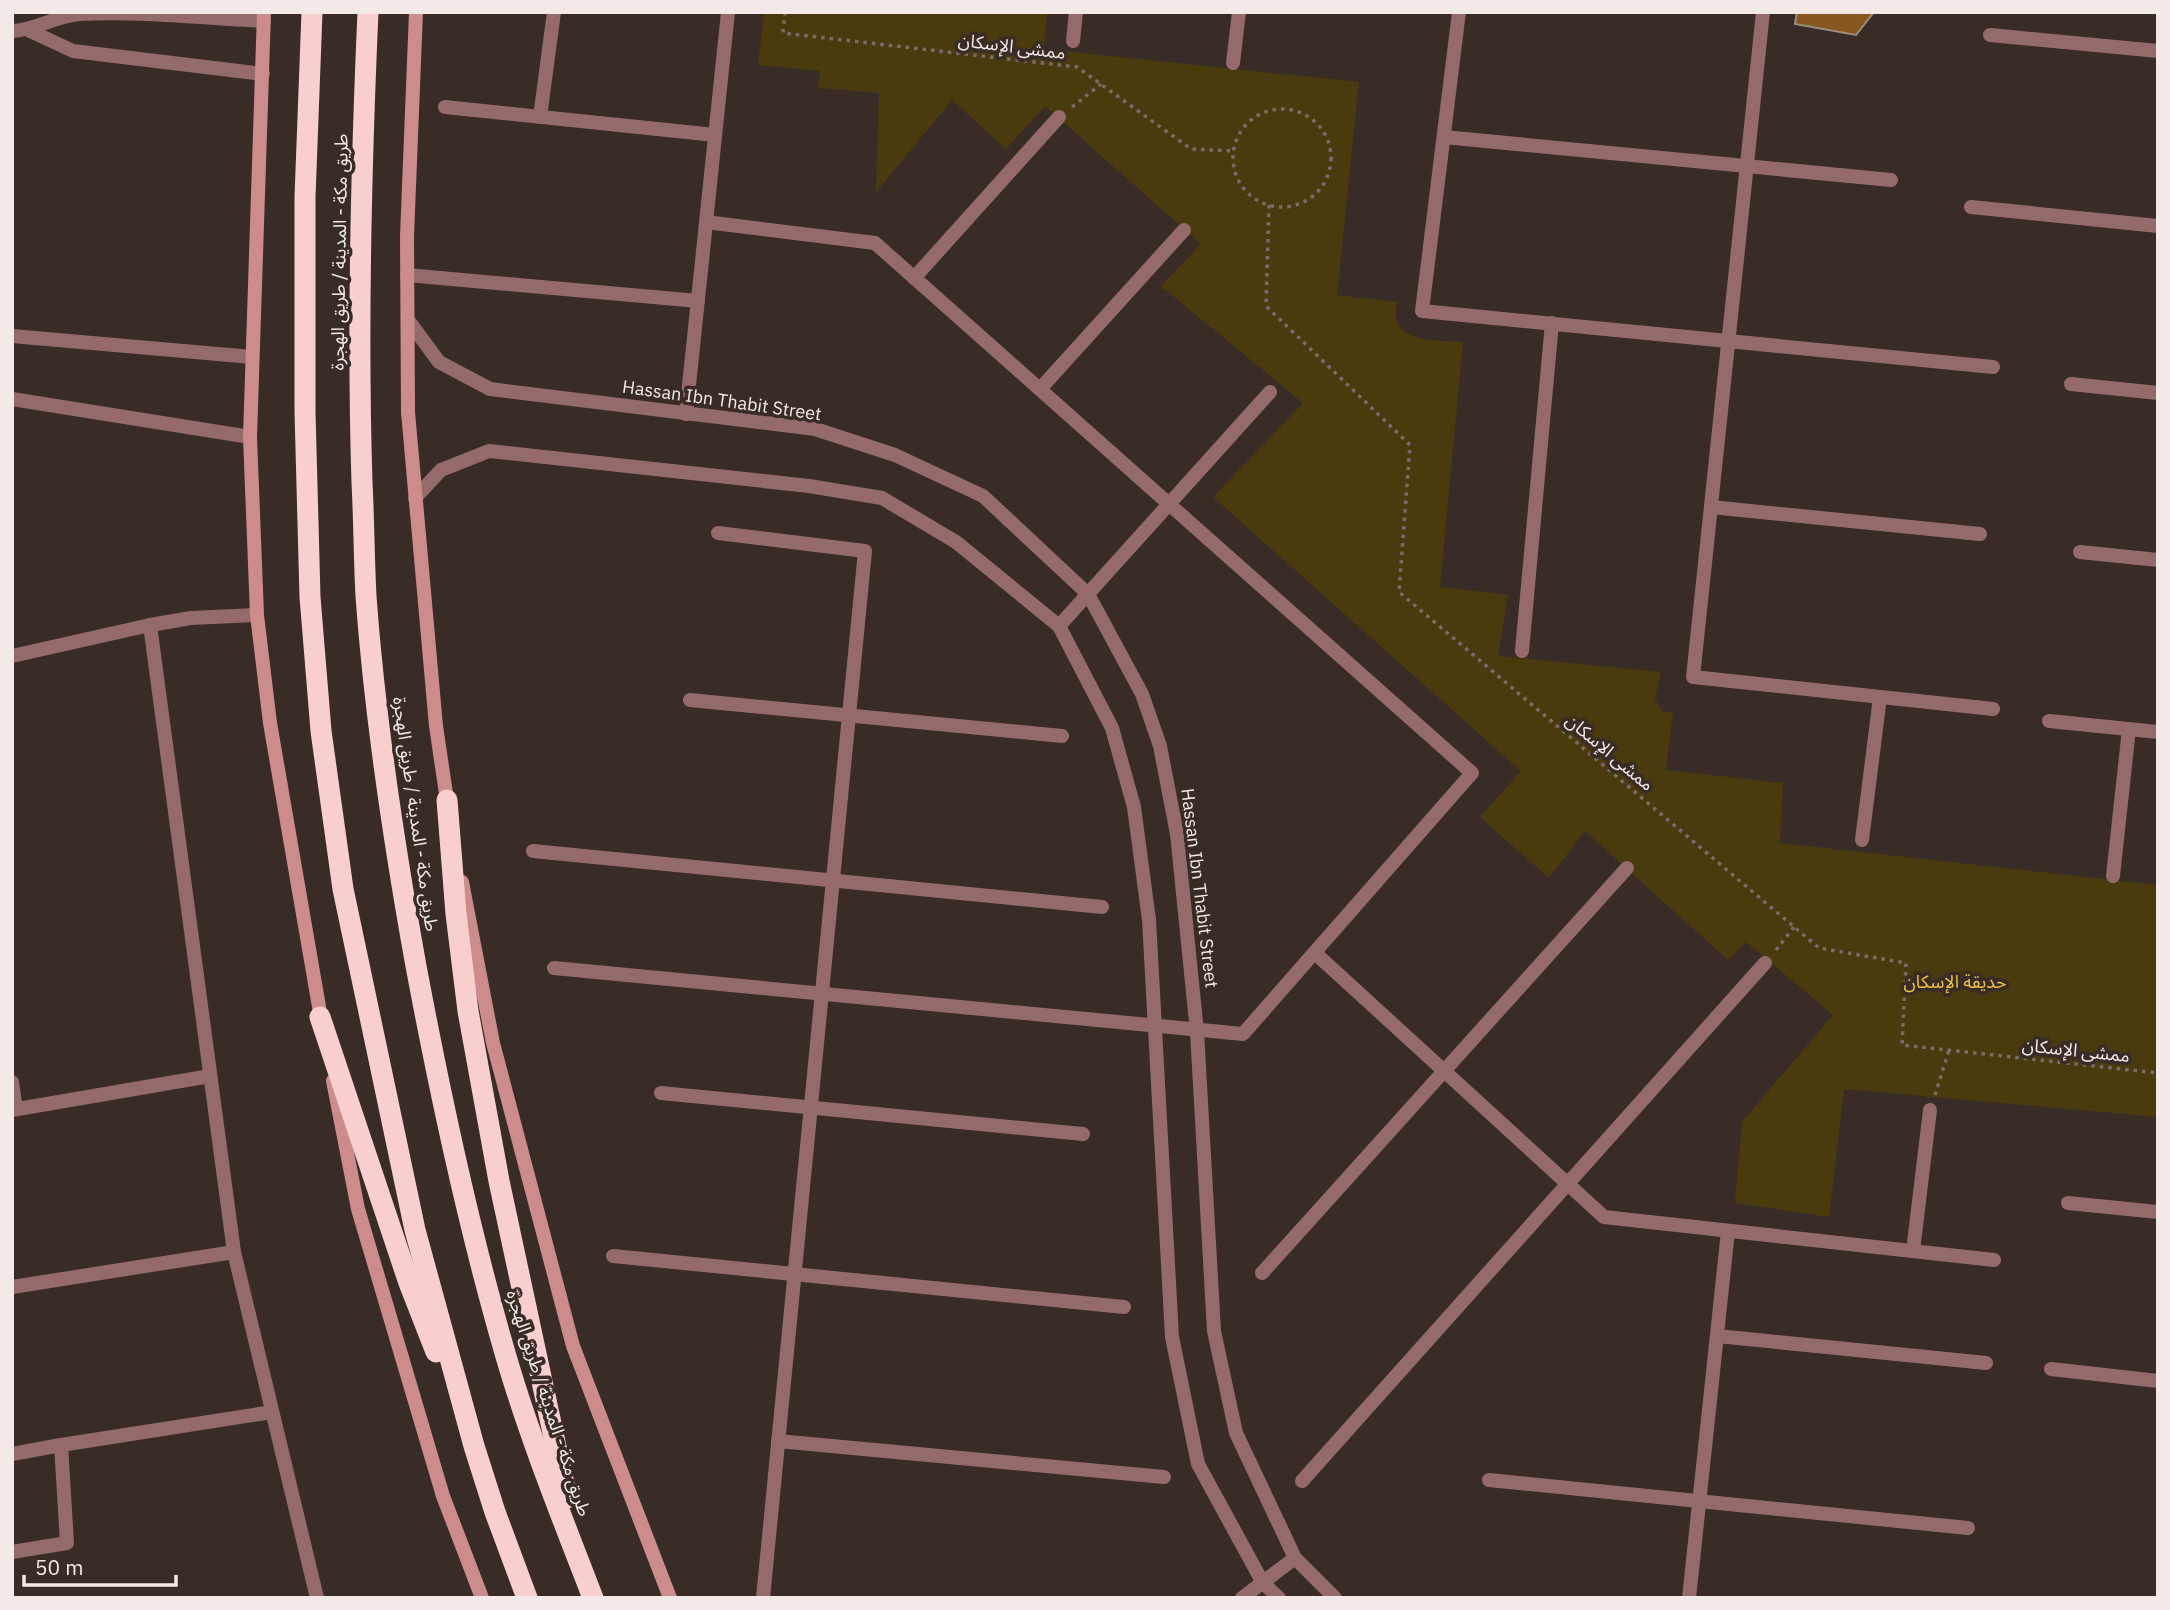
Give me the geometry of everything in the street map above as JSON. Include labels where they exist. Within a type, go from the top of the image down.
[{"type":"highway","name":"طريق مكة - المدينة / طريق الهجرة","points":[[312,12],[304,197],[305,426],[310,597],[321,731],[343,889],[415,1230],[474,1446],[527,1598]]},
{"type":"highway","name":"طريق مكة - المدينة / طريق الهجرة","points":[[368,12],[360,193],[360,417],[365,567],[377,713],[400,877],[441,1094],[465,1201],[500,1335],[547,1479],[593,1598]]},
{"type":"highway","points":[[447,800],[466,997],[485,1107],[561,1476],[593,1598]]},
{"type":"highway","points":[[320,1017],[409,1283],[474,1446]]},
{"type":"main road","points":[[416,12],[407,275],[408,411],[436,726],[447,800],[493,1043],[573,1346],[670,1598]]},
{"type":"main road","points":[[264,17],[250,437],[257,615],[270,723],[320,1017],[358,1209],[443,1496],[482,1598]]},
{"type":"street","points":[[540,117],[554,12]]},
{"type":"street","points":[[686,414],[728,12]]},
{"type":"street","points":[[1073,41],[1076,12]]},
{"type":"street","points":[[1233,63],[1239,12]]},
{"type":"street","points":[[1459,12],[1422,311],[1993,367]]},
{"type":"street","points":[[1763,12],[1693,677],[1993,709]]},
{"type":"street","points":[[12,31],[28,30],[77,14],[264,17]]},
{"type":"street","points":[[28,30],[73,51],[262,74]]},
{"type":"street","points":[[1990,35],[2158,51]]},
{"type":"street","points":[[445,107],[715,135]]},
{"type":"street","points":[[914,278],[1059,117]]},
{"type":"street","points":[[1444,137],[1891,180]]},
{"type":"street","points":[[1971,207],[2158,226]]},
{"type":"street","points":[[554,968],[1243,1034],[1472,773],[875,243],[706,222]]},
{"type":"street","points":[[1040,389],[1184,230]]},
{"type":"street","points":[[407,275],[698,301]]},
{"type":"street","name":"Hassan Ibn Thabit Street","points":[[408,320],[439,362],[490,389],[815,429],[895,455],[983,496],[1088,594],[1142,694],[1160,747],[1177,834],[1197,1031],[1214,1331],[1236,1433],[1296,1558],[1335,1598]]},
{"type":"street","points":[[1522,652],[1552,323]]},
{"type":"street","points":[[12,336],[252,357]]},
{"type":"street","points":[[2071,384],[2158,393]]},
{"type":"street","points":[[1059,626],[1270,392]]},
{"type":"street","points":[[12,400],[250,437]]},
{"type":"street","points":[[415,498],[441,470],[489,451],[809,486],[882,498],[957,542],[1059,626],[1112,728],[1134,807],[1149,920],[1172,1337],[1198,1465],[1263,1583],[1279,1598]]},
{"type":"street","points":[[1711,507],[1980,534]]},
{"type":"street","points":[[718,533],[865,551],[763,1598]]},
{"type":"street","points":[[2080,552],[2158,560]]},
{"type":"street","points":[[12,656],[149,625],[191,618],[257,615]]},
{"type":"street","points":[[149,625],[234,1252],[317,1598]]},
{"type":"street","points":[[1862,840],[1880,696]]},
{"type":"street","points":[[690,700],[1062,736]]},
{"type":"street","points":[[2049,721],[2158,732]]},
{"type":"street","points":[[2113,876],[2129,729]]},
{"type":"street","points":[[533,851],[1102,907]]},
{"type":"street","points":[[1262,1273],[1627,868]]},
{"type":"street","points":[[1315,953],[1604,1217],[1993,1260]]},
{"type":"street","points":[[1302,1481],[1765,963]]},
{"type":"street","points":[[12,1082],[14,1109],[210,1076]]},
{"type":"street","points":[[661,1093],[1083,1134]]},
{"type":"street","points":[[1913,1251],[1930,1110]]},
{"type":"street","points":[[2068,1203],[2158,1212]]},
{"type":"street","points":[[1689,1598],[1728,1231]]},
{"type":"street","points":[[12,1286],[234,1252]]},
{"type":"street","points":[[613,1256],[1124,1307]]},
{"type":"street","points":[[1717,1336],[1986,1363]]},
{"type":"street","points":[[2051,1369],[2158,1381]]},
{"type":"street","points":[[12,1454],[272,1412]]},
{"type":"street","points":[[778,1441],[1164,1476]]},
{"type":"street","points":[[12,1552],[67,1543],[61,1445]]},
{"type":"street","points":[[1489,1480],[1968,1528]]},
{"type":"street","points":[[1242,1598],[1296,1558]]},
{"type":"path","name":"ممشى الإسكان","points":[[785,12],[783,33],[1077,67],[1191,149],[1233,151]]},
{"type":"path","points":[[1059,117],[1101,84]]},
{"type":"path","points":[[1271,110],[1294,111],[1305,115],[1322,131],[1330,153],[1330,165],[1321,187],[1303,202],[1292,206],[1269,205],[1258,201],[1241,185],[1235,174],[1233,151],[1242,129],[1260,114],[1271,110]]},
{"type":"path","name":"ممشى الإسكان","points":[[1269,205],[1266,306],[1410,445],[1399,592],[1819,948],[1906,964],[1902,1045],[2158,1073]]},
{"type":"path","points":[[1765,963],[1794,927]]},
{"type":"path","points":[[1930,1110],[1949,1051]]},
{"type":"green space","name":"حديقة الإسكان","points":[[764,12],[1047,12],[1044,49],[1359,82],[1337,295],[1397,302],[1396,319],[1407,333],[1425,339],[1463,342],[1440,587],[1508,595],[1498,656],[1661,672],[1655,699],[1663,712],[1673,712],[1666,770],[1783,783],[1780,843],[2158,885],[2158,1117],[1844,1089],[1829,1217],[1735,1203],[1742,1122],[1833,1015],[1746,942],[1728,960],[1585,831],[1549,878],[1480,817],[1521,771],[1213,497],[1303,403],[1161,286],[1201,244],[1045,106],[1006,149],[952,100],[876,192],[879,93],[818,88],[820,71],[758,65]]},
{"type":"building","points":[[1797,12],[1874,12],[1856,35],[1795,24]]}]
